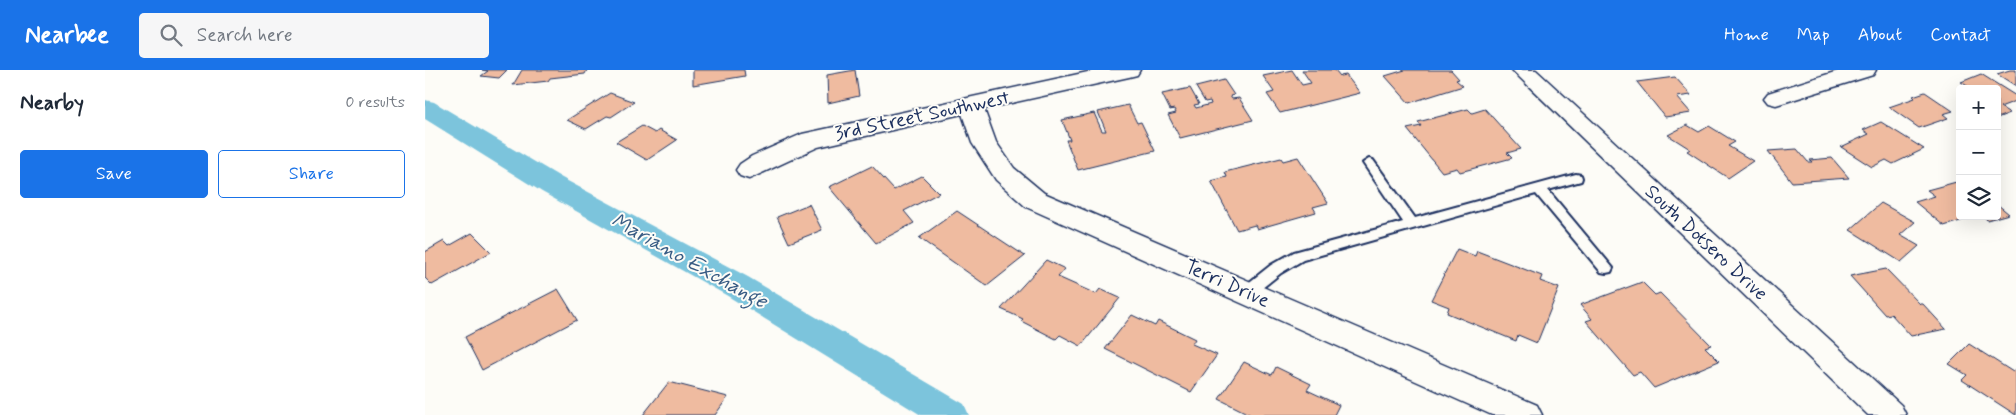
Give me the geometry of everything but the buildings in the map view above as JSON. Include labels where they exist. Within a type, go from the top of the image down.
[{"type":"street","name":"3rd Street Southwest","points":[[749,170],[761,162],[811,140],[1129,70]]},
{"type":"street","name":"South Dotsero Drive","points":[[1523,70],[1890,415]]},
{"type":"street","points":[[1776,98],[1865,70]]},
{"type":"street","name":"Terri Drive","points":[[971,106],[984,143],[1005,174],[1035,200],[1526,415]]},
{"type":"lane","points":[[1369,163],[1412,224]]},
{"type":"lane","points":[[1247,292],[1276,270],[1299,256],[1576,178]]},
{"type":"lane","points":[[1539,188],[1606,268]]},
{"type":"waterway","name":"Mariano Exchange","points":[[425,108],[552,185],[737,286],[951,415]]}]
